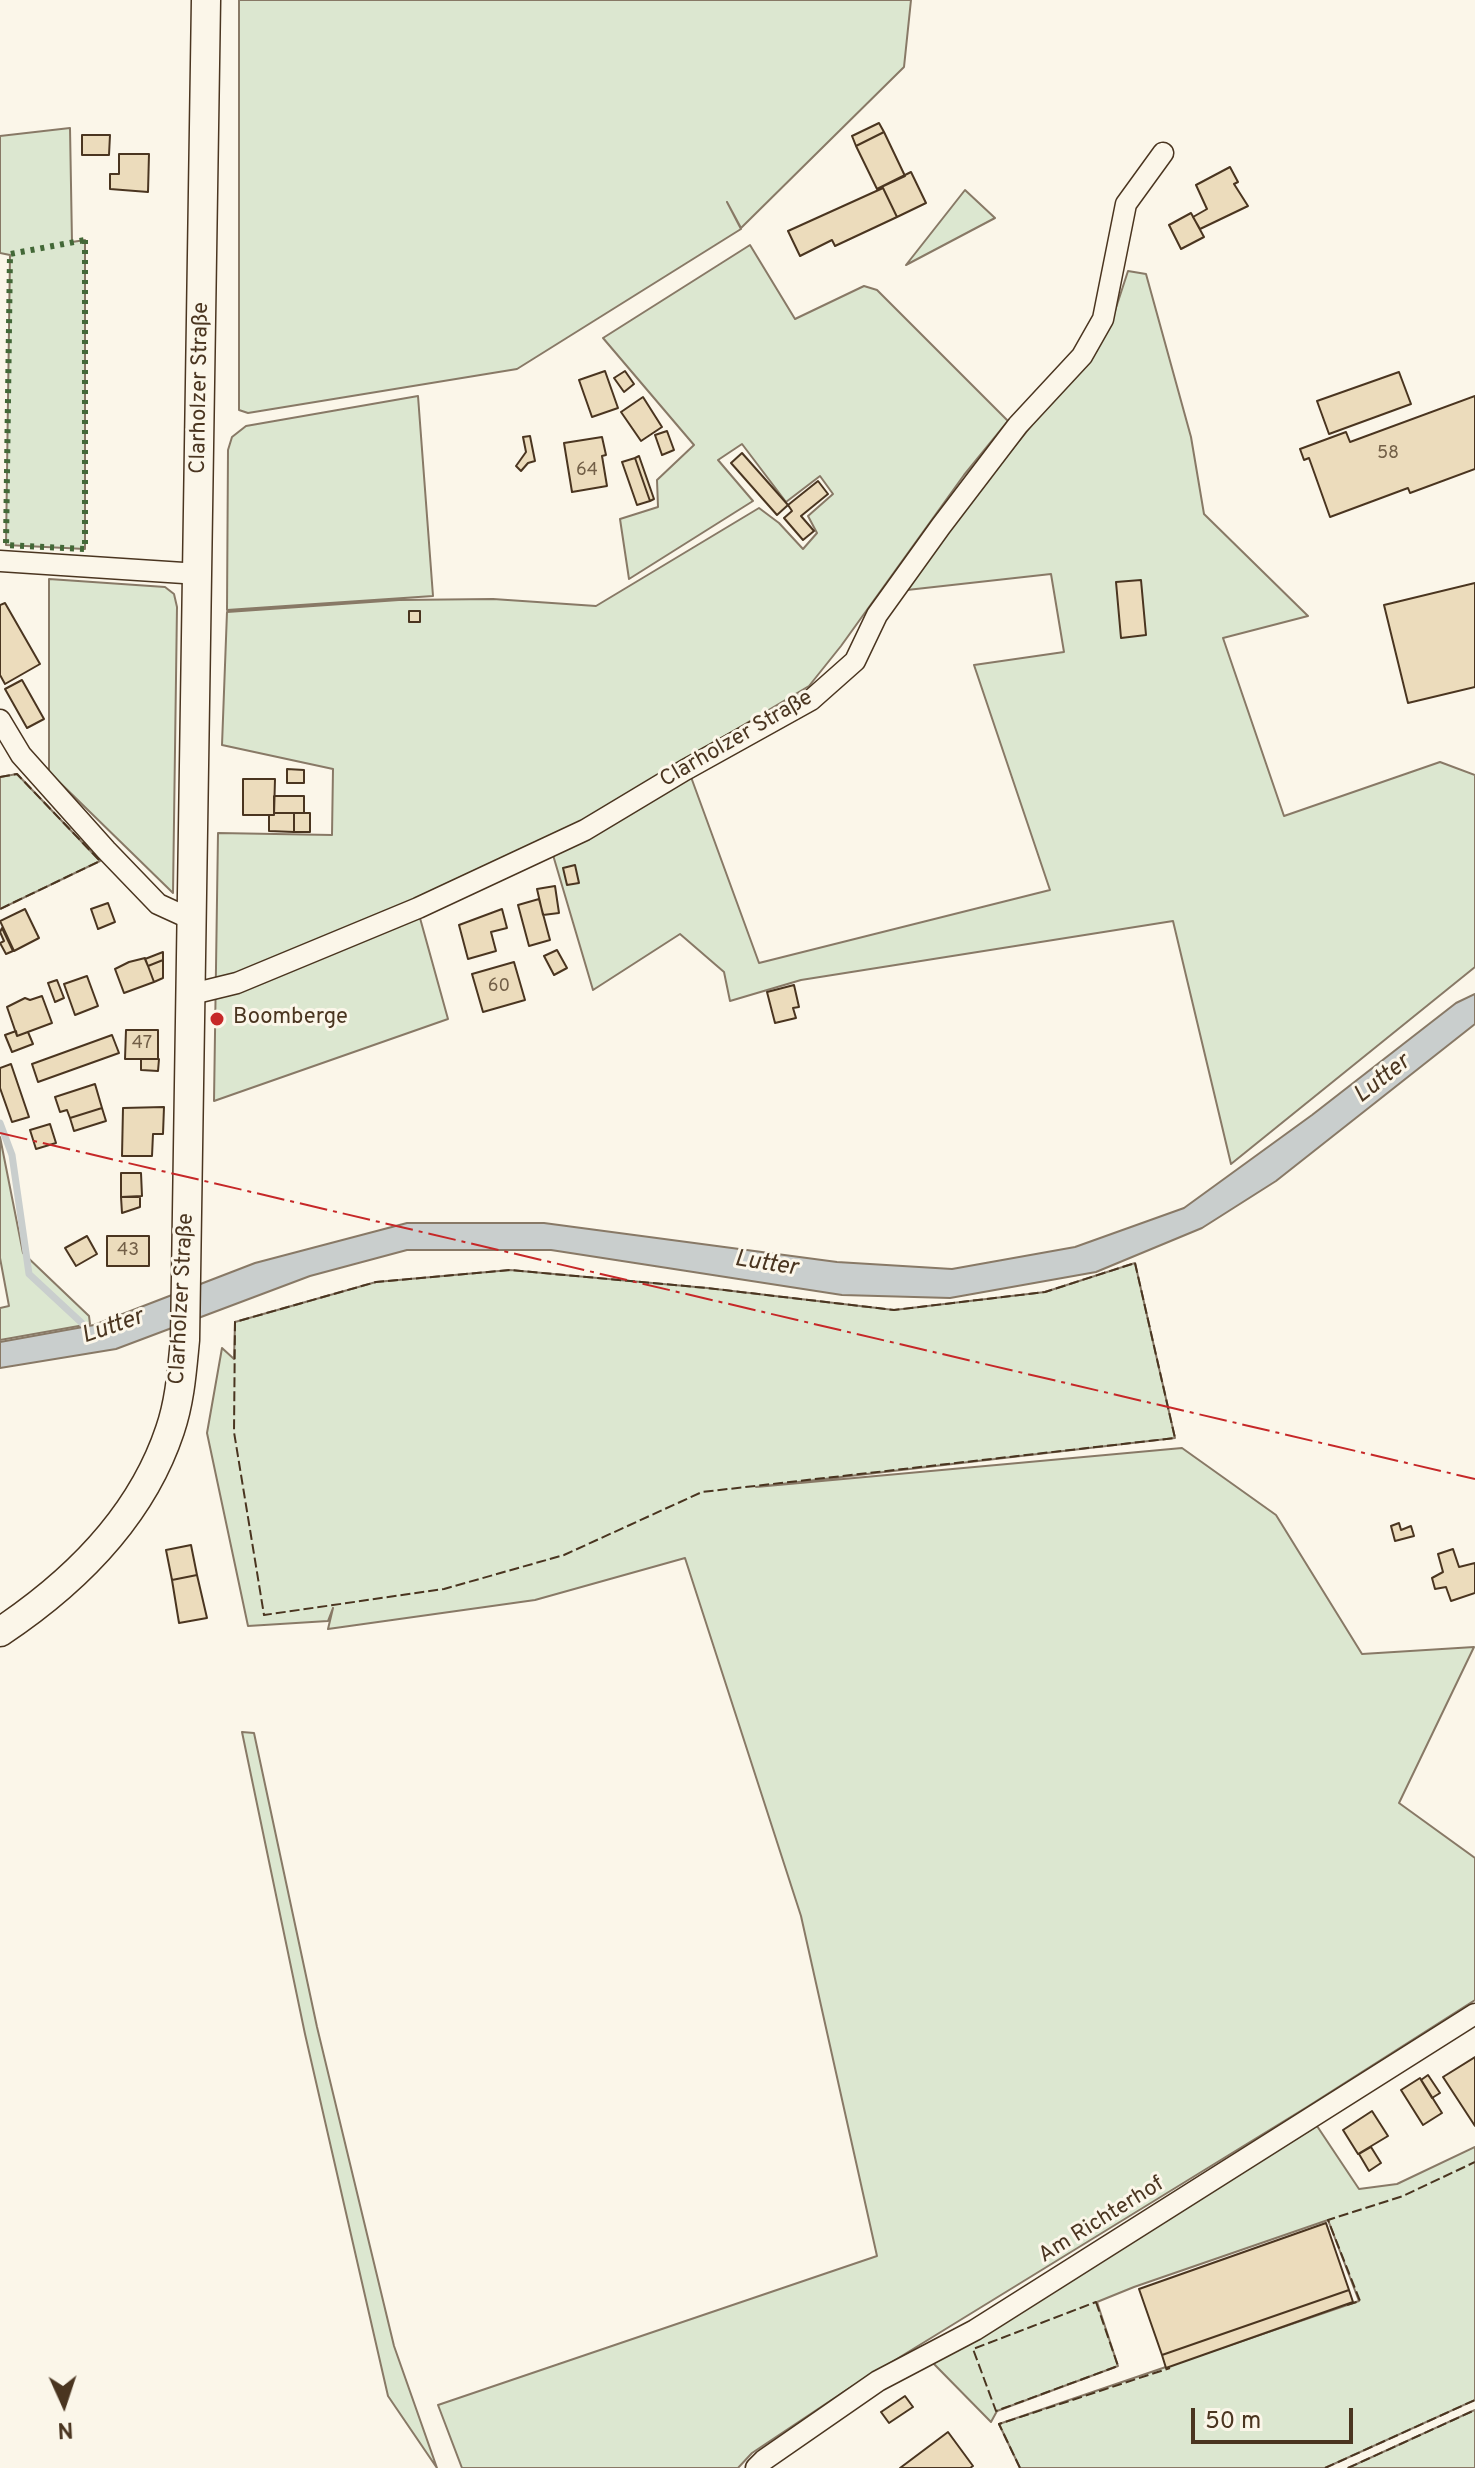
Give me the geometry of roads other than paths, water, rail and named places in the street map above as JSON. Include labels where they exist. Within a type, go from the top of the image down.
[{"type":"street","name":"Clarholzer Straße","points":[[0,1632],[54,1592],[99,1550],[134,1506],[153,1472],[170,1429],[181,1384],[185,1340],[192,994],[206,0]]},
{"type":"street","name":"Clarholzer Straße","points":[[192,994],[237,983],[418,908],[571,837],[811,700],[855,661],[877,615],[941,526],[1018,425],[1082,356],[1103,319],[1126,204],[1163,153]]},
{"type":"street","points":[[0,561],[199,574]]},
{"type":"street","points":[[0,720],[21,755],[158,904],[193,920]]},
{"type":"street","name":"Am Richterhof","points":[[756,2468],[878,2381],[975,2330],[1475,2014]]},
{"type":"water","name":"Lutter","points":[[1475,994],[1475,1024],[1276,1181],[1202,1228],[1096,1272],[950,1298],[842,1295],[551,1250],[407,1250],[310,1276],[116,1349],[0,1368],[0,1342],[94,1325],[255,1263],[407,1223],[544,1223],[837,1262],[952,1269],[1075,1247],[1184,1208],[1312,1115],[1456,1003]]},
{"type":"waterway","name":"Lutter","points":[[0,1123],[12,1155],[29,1274],[85,1326],[86,1333]]},
{"type":"place","name":"Boomberge","points":[[217,1019]]}]
